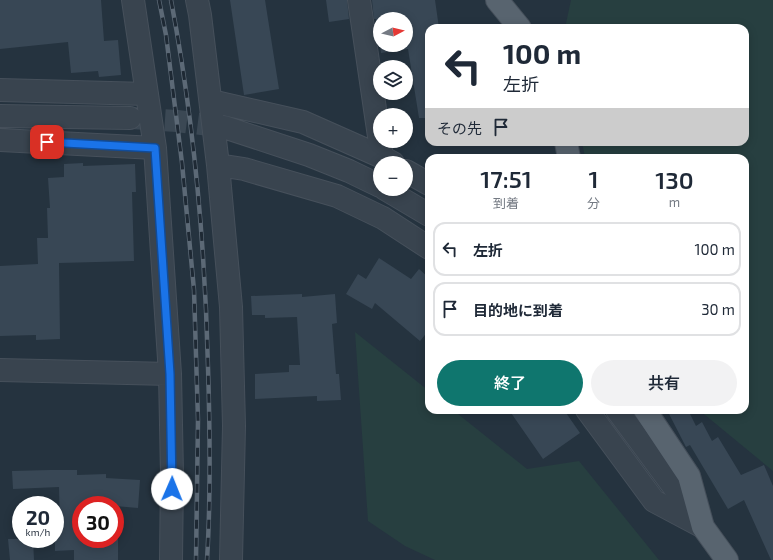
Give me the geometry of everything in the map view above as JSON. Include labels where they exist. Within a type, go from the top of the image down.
[{"type":"main road","points":[[497,0],[517,24]]},
{"type":"main road","points":[[649,414],[689,476],[703,527],[727,560]]},
{"type":"street","points":[[133,0],[155,148],[170,374],[172,475],[171,560]]},
{"type":"street","points":[[197,0],[211,101],[231,307],[234,426],[231,560]]},
{"type":"street","points":[[359,0],[386,156]]},
{"type":"street","points":[[0,90],[147,94]]},
{"type":"street","points":[[211,101],[303,122],[378,156]]},
{"type":"street","points":[[0,116],[130,118]]},
{"type":"street","points":[[224,127],[309,154],[373,183]]},
{"type":"street","points":[[0,140],[155,148]]},
{"type":"street","points":[[218,165],[244,169],[337,196],[383,218],[425,245]]},
{"type":"street","points":[[413,175],[425,182]]},
{"type":"street","points":[[397,196],[425,213]]},
{"type":"street","points":[[0,370],[170,374]]},
{"type":"street","points":[[590,414],[654,501],[703,527]]},
{"type":"street","points":[[621,414],[703,527]]},
{"type":"green space","points":[[571,0],[773,0],[773,471],[704,414],[749,414],[749,154],[584,154],[583,146],[749,146],[749,24],[566,24]]},
{"type":"green space","points":[[355,332],[425,388],[425,414],[458,414],[527,469],[579,461],[659,560],[435,560],[405,546],[368,521]]},
{"type":"building","points":[[0,0],[101,0],[104,41],[118,40],[121,75],[99,77],[98,71],[71,73],[68,42],[0,49]]},
{"type":"building","points":[[230,0],[265,0],[279,89],[244,95]]},
{"type":"building","points":[[326,0],[347,0],[349,19],[329,22]]},
{"type":"building","points":[[372,0],[435,0],[438,24],[425,24],[425,118],[419,118],[413,80],[413,60],[410,60],[408,52],[413,52],[413,12],[373,12]]},
{"type":"building","points":[[83,163],[83,166],[135,164],[136,192],[132,192],[134,261],[59,263],[60,339],[36,340],[36,335],[0,336],[0,266],[38,264],[37,238],[48,238],[47,208],[50,208],[48,178],[64,177],[64,164]]},
{"type":"building","points":[[379,258],[411,279],[419,269],[425,274],[425,335],[420,341],[375,303],[372,309],[346,294],[358,274],[366,279]]},
{"type":"building","points":[[302,294],[302,297],[335,294],[337,323],[332,324],[336,374],[339,374],[341,400],[317,401],[317,396],[255,399],[255,374],[289,372],[289,365],[300,365],[297,317],[265,318],[265,315],[252,315],[251,296]]},
{"type":"building","points":[[512,414],[567,414],[580,433],[543,459]]},
{"type":"building","points":[[669,414],[690,414],[696,426],[702,422],[712,441],[718,437],[741,475],[764,465],[773,486],[773,560],[771,560],[744,500],[728,509],[690,445],[686,447]]},
{"type":"building","points":[[77,470],[77,475],[106,474],[106,478],[140,480],[138,508],[124,507],[124,496],[72,496],[72,548],[118,548],[118,560],[74,560],[74,550],[55,551],[55,548],[64,548],[64,496],[59,496],[59,487],[13,489],[12,471]]},
{"type":"building","points":[[8,539],[12,539],[12,548],[33,548],[34,560],[10,560]]},
{"type":"tunnel","points":[[132,118],[177,121],[224,127]]},
{"type":"railway","points":[[159,0],[166,35],[182,163],[194,290],[198,420],[196,560]]},
{"type":"railway","points":[[171,0],[192,137],[204,275],[210,439],[210,488],[207,560]]},
{"type":"route","points":[[47,142],[155,148],[170,374],[172,489]]}]
